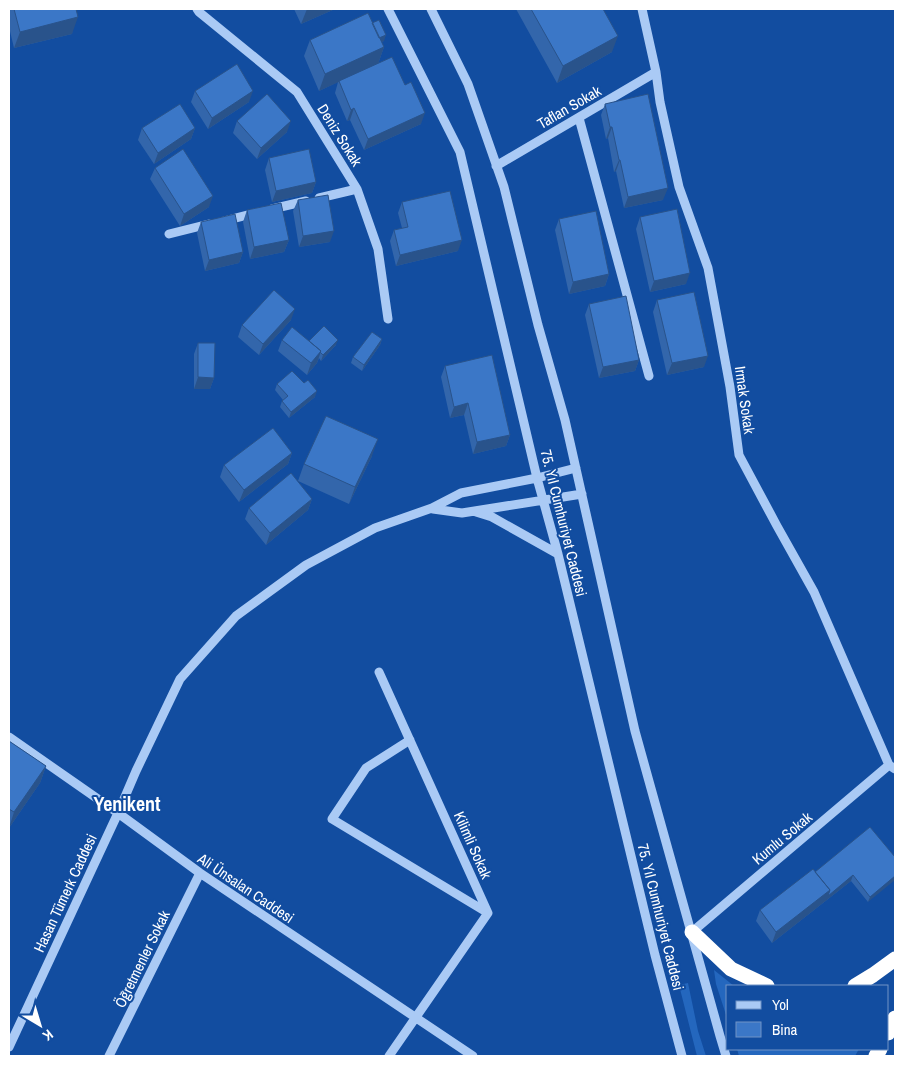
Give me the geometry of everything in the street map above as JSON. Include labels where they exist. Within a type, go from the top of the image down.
[{"type":"highway","points":[[692,932],[731,969],[765,985]]},
{"type":"highway","points":[[857,985],[895,959]]},
{"type":"highway","points":[[889,1031],[895,1018]]},
{"type":"street","name":"75. Yıl Cumhuriyet Caddesi","points":[[388,9],[460,152],[537,478],[558,554],[653,945],[682,1056]]},
{"type":"street","name":"75. Yıl Cumhuriyet Caddesi","points":[[432,9],[468,84],[504,187],[538,325],[565,420],[635,731],[726,1056]]},
{"type":"street","name":"Irmak Sokak","points":[[642,9],[679,187],[708,268],[730,387],[739,456],[814,592],[892,767]]},
{"type":"street","name":"Deniz Sokak","points":[[201,10],[297,92],[357,189],[378,249],[388,319]]},
{"type":"street","name":"Taflan Sokak","points":[[496,166],[656,72]]},
{"type":"street","points":[[578,118],[649,376]]},
{"type":"street","points":[[169,234],[357,189]]},
{"type":"street","name":"Hasan Tümerk Caddesi","points":[[9,1047],[180,680],[236,616],[306,565],[375,528],[432,508],[461,493],[576,468]]},
{"type":"street","points":[[432,508],[462,513],[582,494]]},
{"type":"street","points":[[473,511],[492,517],[558,554]]},
{"type":"street","name":"Kilimli Sokak","points":[[379,672],[488,913]]},
{"type":"street","name":"Ali Ünsalan Caddesi","points":[[9,737],[118,812],[200,874],[473,1056]]},
{"type":"street","points":[[389,1056],[488,913],[332,819],[366,768],[410,740]]},
{"type":"street","name":"Kumlu Sokak","points":[[692,932],[892,767]]},
{"type":"street","name":"Öğretmenler Sokak","points":[[109,1056],[200,874]]},
{"type":"shaded area","points":[[714,970],[733,985],[726,985],[726,1015],[716,984]]},
{"type":"shaded area","points":[[688,983],[698,1031],[706,1056],[697,1056],[679,985]]},
{"type":"shaded area","points":[[737,1050],[858,1050],[855,1056],[739,1056]]},
{"type":"building","points":[[14,9],[76,9],[78,17],[20,32]]},
{"type":"building","points":[[531,9],[603,9],[618,36],[563,66]]},
{"type":"building","points":[[368,13],[384,47],[325,74],[310,40]]},
{"type":"building","points":[[379,20],[386,35],[379,38],[372,23]]},
{"type":"building","points":[[392,57],[405,85],[411,82],[425,113],[368,139],[354,108],[351,110],[339,81]]},
{"type":"building","points":[[237,64],[253,91],[212,118],[195,91]]},
{"type":"building","points":[[267,94],[291,121],[261,148],[237,121]]},
{"type":"building","points":[[648,94],[668,188],[628,197],[605,104]]},
{"type":"building","points":[[180,104],[195,128],[158,153],[142,128]]},
{"type":"building","points":[[183,149],[213,196],[184,214],[155,168]]},
{"type":"building","points":[[309,149],[316,182],[276,191],[269,158]]},
{"type":"building","points":[[450,191],[462,240],[400,255],[394,230],[408,227],[402,202]]},
{"type":"building","points":[[328,195],[334,231],[303,236],[298,200]]},
{"type":"building","points":[[281,203],[289,240],[254,247],[247,210]]},
{"type":"building","points":[[677,209],[690,273],[654,281],[640,217]]},
{"type":"building","points":[[596,211],[609,274],[573,282],[559,219]]},
{"type":"building","points":[[235,214],[243,252],[209,260],[201,222]]},
{"type":"building","points":[[274,290],[295,309],[263,344],[242,325]]},
{"type":"building","points":[[694,292],[708,356],[672,363],[657,300]]},
{"type":"building","points":[[626,296],[639,360],[603,367],[589,304]]},
{"type":"building","points":[[324,326],[338,340],[323,355],[309,341]]},
{"type":"building","points":[[292,327],[321,351],[311,363],[282,340]]},
{"type":"building","points":[[372,332],[382,339],[364,365],[353,357]]},
{"type":"building","points":[[198,343],[215,343],[214,378],[198,377]]},
{"type":"building","points":[[492,355],[510,435],[477,442],[468,403],[454,407],[445,366]]},
{"type":"building","points":[[292,371],[304,383],[308,380],[317,391],[291,412],[282,401],[288,396],[277,384]]},
{"type":"building","points":[[326,416],[378,439],[355,487],[304,464]]},
{"type":"building","points":[[273,428],[292,453],[244,490],[224,465]]},
{"type":"building","points":[[291,473],[312,499],[270,533],[249,508]]},
{"type":"building","points":[[9,741],[46,766],[14,812],[9,809]]},
{"type":"building","points":[[870,827],[895,857],[895,876],[870,897],[853,875],[828,896],[830,890],[815,872]]},
{"type":"building","points":[[813,869],[830,890],[776,932],[760,910]]},
{"type":"district","name":"Yenikent","points":[[127,803]]}]
